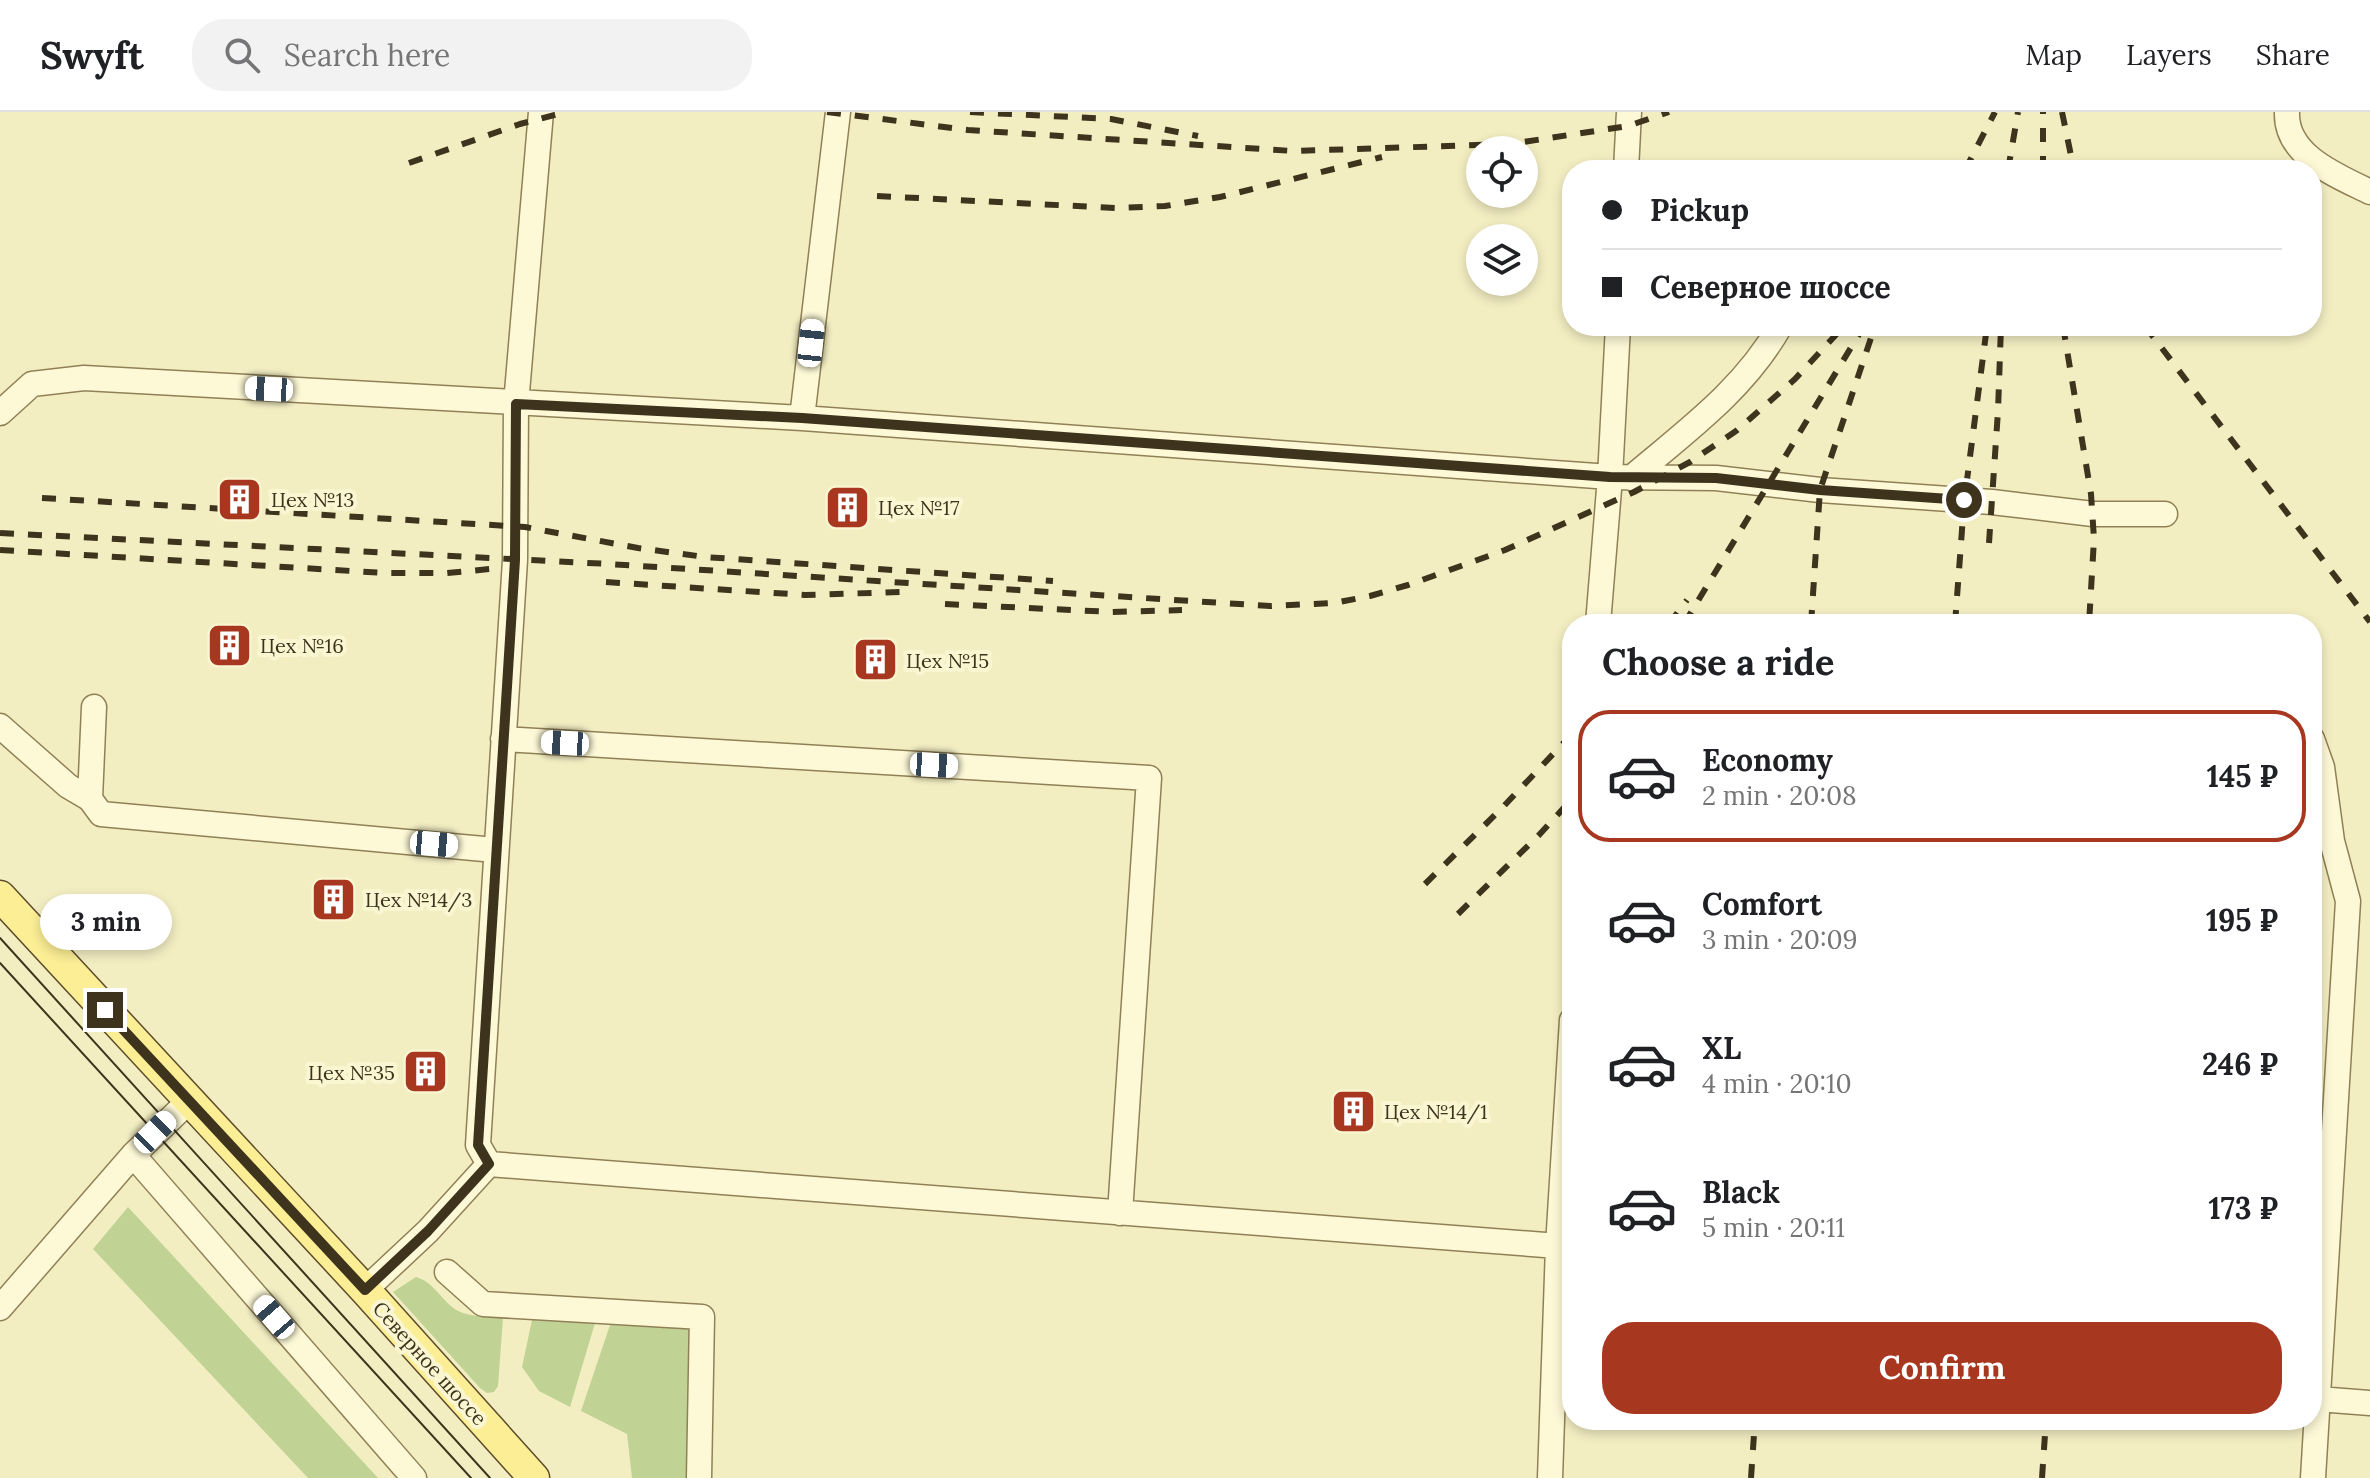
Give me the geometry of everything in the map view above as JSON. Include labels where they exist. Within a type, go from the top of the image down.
[{"type":"main road","name":"Северное шоссе","points":[[0,896],[365,1290],[534,1478]]},
{"type":"lane","points":[[489,1164],[478,1145],[515,560],[516,404],[541,112]]},
{"type":"lane","points":[[802,418],[838,112]]},
{"type":"lane","points":[[1627,160],[1629,112]]},
{"type":"lane","points":[[2287,112],[2290,132],[2312,160]]},
{"type":"lane","points":[[2322,167],[2370,192]]},
{"type":"lane","points":[[1600,614],[1620,478],[1618,336]]},
{"type":"lane","points":[[1620,478],[1742,381],[1773,336]]},
{"type":"lane","points":[[0,413],[32,384],[84,378],[802,418],[1620,478],[1716,478],[2093,514],[2165,514]]},
{"type":"lane","points":[[90,799],[94,707]]},
{"type":"lane","points":[[0,726],[68,786],[90,799],[101,814],[495,850]]},
{"type":"lane","points":[[503,739],[1149,778],[1120,1213]]},
{"type":"lane","points":[[2322,767],[2332,841],[2348,901],[2322,1333]]},
{"type":"lane","points":[[0,1308],[133,1155],[189,1101]]},
{"type":"lane","points":[[133,1155],[414,1478]]},
{"type":"lane","points":[[489,1164],[1558,1246]]},
{"type":"lane","points":[[365,1290],[428,1231],[489,1164]]},
{"type":"lane","points":[[1550,1478],[1562,1181]]},
{"type":"lane","points":[[447,1272],[483,1304],[702,1317],[699,1478]]},
{"type":"lane","points":[[2322,1399],[2370,1403]]},
{"type":"lane","points":[[2313,1478],[2316,1430]]},
{"type":"green space","points":[[128,1207],[378,1478],[308,1478],[93,1249]]},
{"type":"green space","points":[[416,1277],[429,1284],[456,1310],[503,1318],[498,1386],[494,1392],[487,1393],[480,1388],[393,1292]]},
{"type":"green space","points":[[532,1320],[595,1323],[570,1407],[539,1391],[522,1367]]},
{"type":"green space","points":[[610,1325],[682,1327],[689,1330],[692,1337],[690,1478],[632,1478],[627,1434],[581,1411]]},
{"type":"tram line","points":[[0,938],[490,1478]]},
{"type":"tram line","points":[[0,963],[471,1478]]},
{"type":"railway","points":[[409,163],[520,124],[566,112]]},
{"type":"railway","points":[[827,112],[968,130],[1293,151],[1510,144],[1628,126],[1669,112]]},
{"type":"railway","points":[[970,112],[1111,119],[1198,136]]},
{"type":"railway","points":[[1970,160],[1995,112]]},
{"type":"railway","points":[[2010,160],[2018,112]]},
{"type":"railway","points":[[2043,112],[2043,160]]},
{"type":"railway","points":[[2062,112],[2072,160]]},
{"type":"railway","points":[[877,196],[1116,208],[1165,206],[1220,197],[1382,157]]},
{"type":"railway","points":[[0,533],[609,564],[1270,606],[1334,603],[1408,585],[1505,550],[1634,492],[1690,462],[1736,431],[1795,379],[1835,336]]},
{"type":"railway","points":[[1690,614],[1858,336]]},
{"type":"railway","points":[[1812,614],[1820,490],[1872,336]]},
{"type":"railway","points":[[1956,614],[1964,503],[1986,336]]},
{"type":"railway","points":[[1989,543],[2001,336]]},
{"type":"railway","points":[[2065,336],[2091,494],[2094,539],[2090,614]]},
{"type":"railway","points":[[2153,336],[2370,622]]},
{"type":"railway","points":[[42,498],[525,527],[705,557],[1053,581]]},
{"type":"railway","points":[[0,550],[385,573],[447,573],[501,568]]},
{"type":"railway","points":[[606,582],[805,595],[902,592]]},
{"type":"railway","points":[[1676,614],[1687,600]]},
{"type":"railway","points":[[945,604],[1112,612],[1182,610]]},
{"type":"railway","points":[[1425,884],[1562,745]]},
{"type":"railway","points":[[1458,914],[1562,810]]},
{"type":"railway","points":[[1751,1478],[1754,1430]]},
{"type":"railway","points":[[2042,1478],[2045,1430]]},
{"type":"place","name":"Цех №13","points":[[240,499]]},
{"type":"place","name":"Цех №17","points":[[847,507]]},
{"type":"place","name":"Цех №16","points":[[229,645]]},
{"type":"place","name":"Цех №15","points":[[875,660]]},
{"type":"place","name":"Цех №14/3","points":[[334,899]]},
{"type":"place","name":"Цех №35","points":[[426,1072]]},
{"type":"place","name":"Цех №14/1","points":[[1353,1111]]},
{"type":"route","points":[[105,1010],[365,1290],[428,1231],[489,1164],[478,1145],[515,560],[516,404],[802,418],[1610,477],[1716,478],[1820,490],[1964,500]]}]
